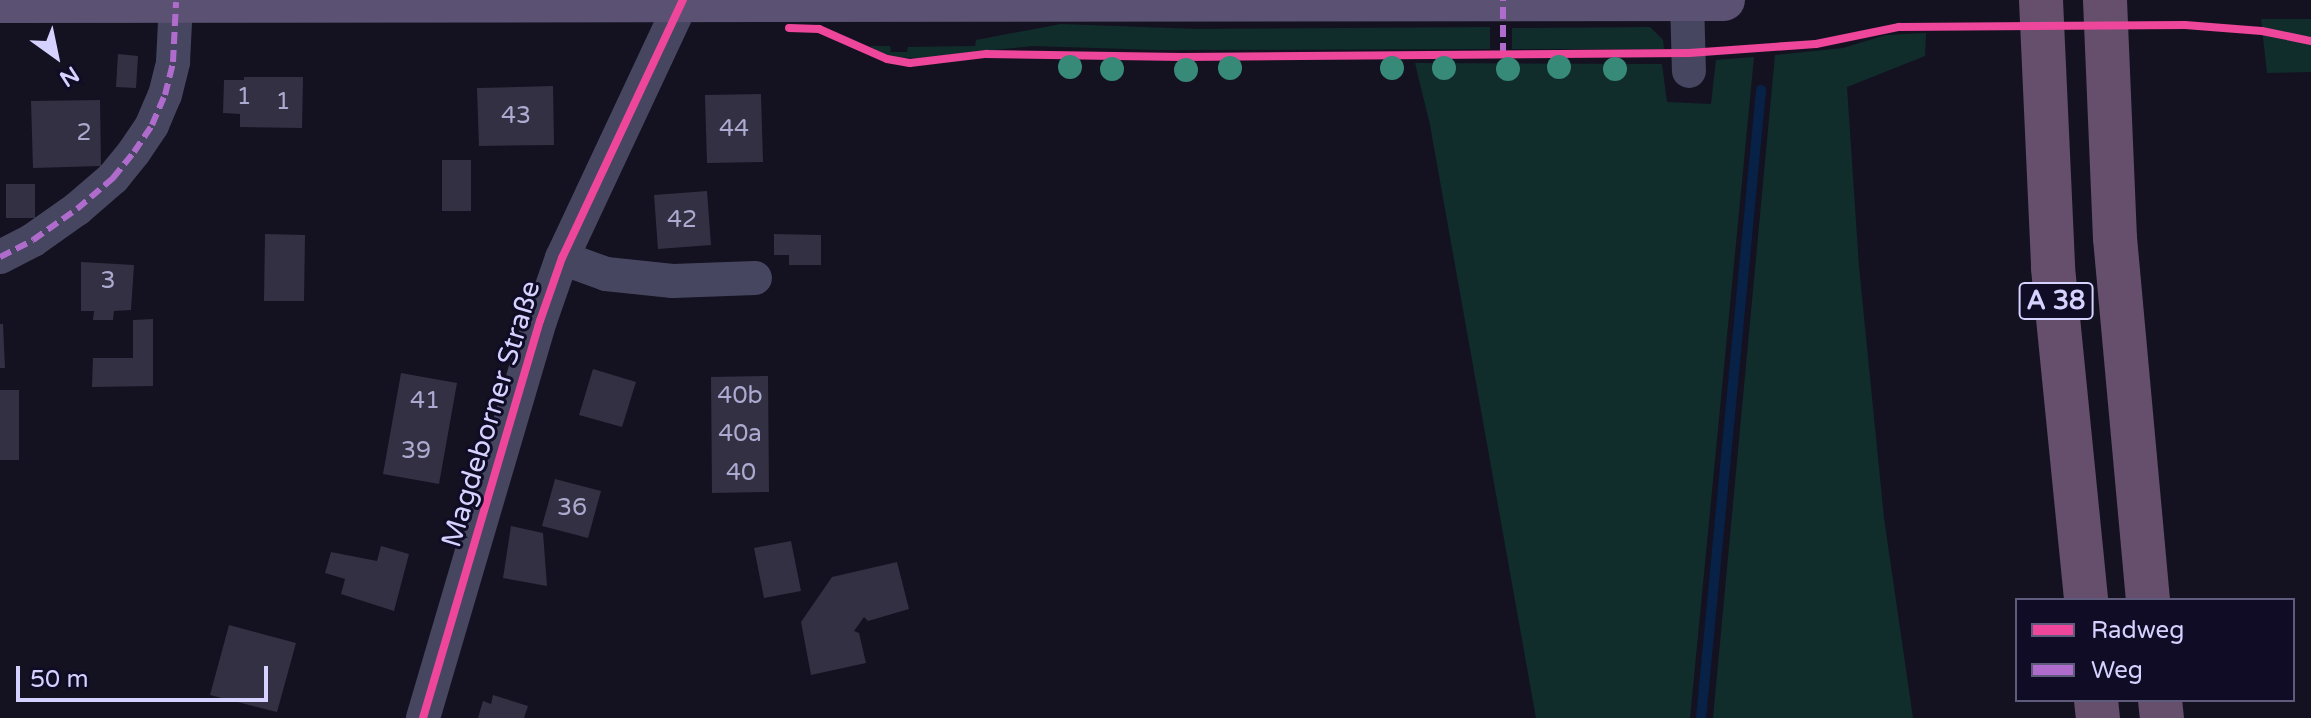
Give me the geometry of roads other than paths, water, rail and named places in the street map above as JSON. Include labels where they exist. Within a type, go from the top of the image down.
[{"type":"highway","name":"A 38","points":[[2041,0],[2053,268],[2086,598]]},
{"type":"highway","name":"A 38","points":[[2105,0],[2115,238],[2148,598]]},
{"type":"main road","points":[[0,2],[1724,0]]},
{"type":"street","name":"Magdeborner Straße","points":[[423,718],[540,321],[562,258],[682,1]]},
{"type":"street","points":[[1687,1],[1689,71]]},
{"type":"street","points":[[0,257],[33,240],[77,209],[113,178],[134,152],[152,125],[165,95],[173,62],[176,2]]},
{"type":"street","points":[[562,258],[606,274],[673,281],[755,278]]},
{"type":"waterway","points":[[1701,718],[1761,90]]}]
